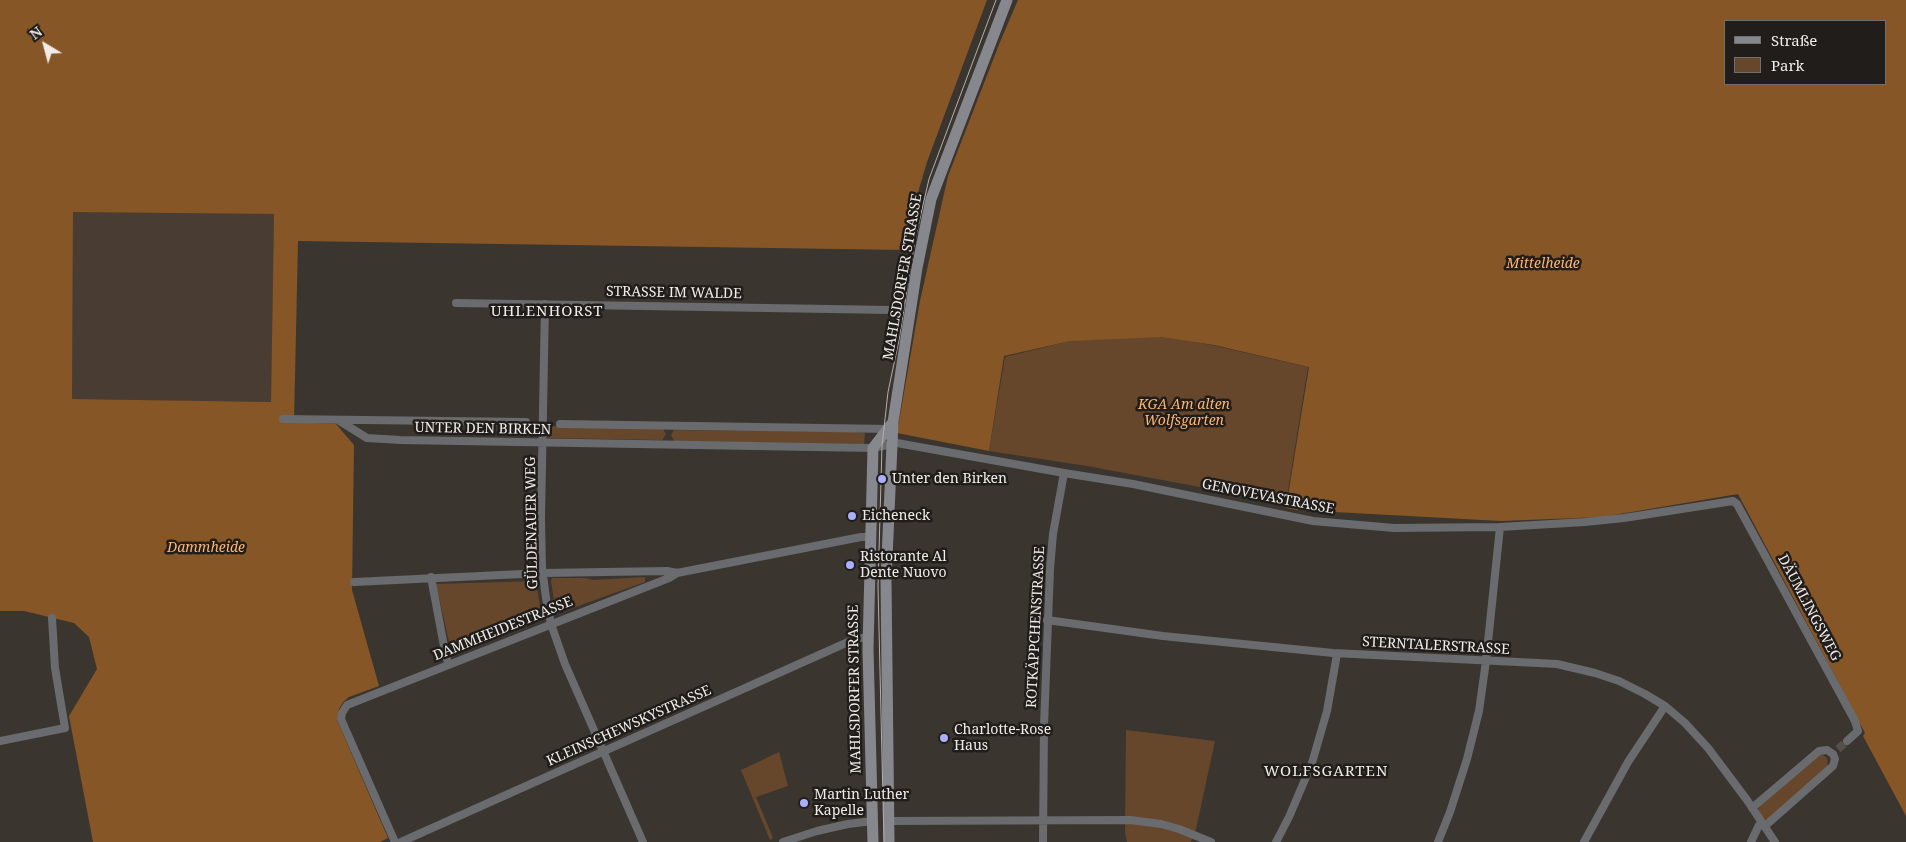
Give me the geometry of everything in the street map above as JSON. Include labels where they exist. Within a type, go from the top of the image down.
[{"type":"main road","name":"MAHLSDORFER STRASSE","points":[[889,842],[886,581],[891,426],[917,268],[931,199],[1007,0]]},
{"type":"main road","name":"MAHLSDORFER STRASSE","points":[[873,842],[868,638],[873,448],[891,426]]},
{"type":"main road","points":[[873,821],[889,821]]},
{"type":"street","name":"STRASSE IM WALDE","points":[[456,303],[892,310]]},
{"type":"street","name":"GÜLDENAUER WEG","points":[[545,304],[542,573],[551,624],[565,664],[643,842]]},
{"type":"street","name":"UNTER DEN BIRKEN","points":[[283,420],[526,422]]},
{"type":"street","name":"UNTER DEN BIRKEN","points":[[338,420],[367,438],[873,448],[891,444]]},
{"type":"street","name":"UNTER DEN BIRKEN","points":[[560,424],[891,426]]},
{"type":"street","name":"GENOVEVASTRASSE","points":[[891,444],[897,443],[1142,485],[1313,521],[1394,528],[1500,527],[1612,520],[1733,501]]},
{"type":"street","name":"ROTKÄPPCHENSTRASSE","points":[[1043,842],[1047,620],[1054,534],[1064,473]]},
{"type":"street","name":"DÄUMLINGSWEG","points":[[1733,501],[1737,504],[1781,582],[1855,721],[1858,730],[1847,741]]},
{"type":"street","points":[[1438,842],[1467,759],[1480,711],[1500,527]]},
{"type":"street","points":[[354,582],[542,573],[667,571],[677,573],[861,537],[870,537]]},
{"type":"street","name":"DAMMHEIDESTRASSE","points":[[395,842],[341,718],[347,705],[669,578],[677,573]]},
{"type":"street","points":[[431,577],[449,664]]},
{"type":"street","points":[[0,741],[65,728],[55,668],[52,618]]},
{"type":"street","name":"STERNTALERSTRASSE","points":[[1047,620],[1163,636],[1337,654],[1557,664],[1596,672],[1618,681],[1665,706],[1685,723],[1708,748],[1775,842]]},
{"type":"street","name":"KLEINSCHEWSKYSTRASSE","points":[[401,842],[857,638],[868,638]]},
{"type":"street","points":[[1276,842],[1312,763],[1327,711],[1337,654]]},
{"type":"street","points":[[1584,842],[1628,762],[1665,706]]},
{"type":"street","points":[[1751,842],[1759,825],[1764,824],[1833,766],[1835,751],[1818,752],[1752,808]]},
{"type":"street","points":[[889,821],[1130,820],[1180,829],[1211,842]]},
{"type":"street","points":[[784,842],[817,831],[873,821]]},
{"type":"shaded area","points":[[73,211],[274,214],[271,402],[72,399]]},
{"type":"green space","name":"Dammheide","points":[[0,0],[987,0],[927,162],[919,189],[907,250],[298,241],[294,422],[336,424],[354,445],[352,590],[379,686],[349,697],[339,709],[337,720],[388,838],[380,842],[93,842],[69,716],[97,669],[89,637],[74,623],[24,611],[0,611]],"holes":[[[73,212],[274,214],[271,402],[72,399]]]},
{"type":"green space","name":"Mittelheide","points":[[1018,0],[1906,0],[1906,816],[1863,736],[1865,733],[1738,494],[1602,517],[1501,521],[1286,508],[1309,367],[1214,345],[1162,337],[1070,341],[1004,356],[989,451],[897,433],[920,301],[948,176]]},
{"type":"green space","name":"KGA Am alten Wolfsgarten","points":[[1161,336],[1211,345],[1308,367],[1286,503],[1087,466],[989,451],[1005,357],[1070,341],[1109,337]]},
{"type":"green space","points":[[549,426],[663,429],[666,434],[662,440],[548,438]]},
{"type":"green space","points":[[674,430],[865,433],[864,444],[674,441],[671,435]]},
{"type":"green space","points":[[645,577],[645,582],[556,614],[552,578],[585,578],[593,580]]},
{"type":"green space","points":[[536,581],[542,619],[452,655],[436,584]]},
{"type":"green space","points":[[1126,730],[1215,741],[1196,829],[1191,842],[1127,842],[1125,832]]},
{"type":"green space","points":[[779,752],[788,786],[756,797],[773,838],[770,840],[741,770]]},
{"type":"green space","points":[[1818,755],[1823,755],[1827,758],[1828,767],[1767,820],[1764,819],[1758,811],[1759,807]]},
{"type":"tunnel","points":[[1838,749],[1847,741]]},
{"type":"tram line","points":[[884,842],[878,586],[882,446],[888,392],[899,340],[915,240],[929,179],[996,0]]},
{"type":"place","name":"Unter den Birken","points":[[882,479]]},
{"type":"place","name":"Eicheneck","points":[[852,516]]},
{"type":"place","name":"Ristorante Al Dente Nuovo","points":[[850,565]]},
{"type":"place","name":"Charlotte-Rose Haus","points":[[944,738]]},
{"type":"place","name":"Martin Luther Kapelle","points":[[804,803]]},
{"type":"district","name":"UHLENHORST","points":[[547,312]]},
{"type":"district","name":"WOLFSGARTEN","points":[[1326,772]]}]
